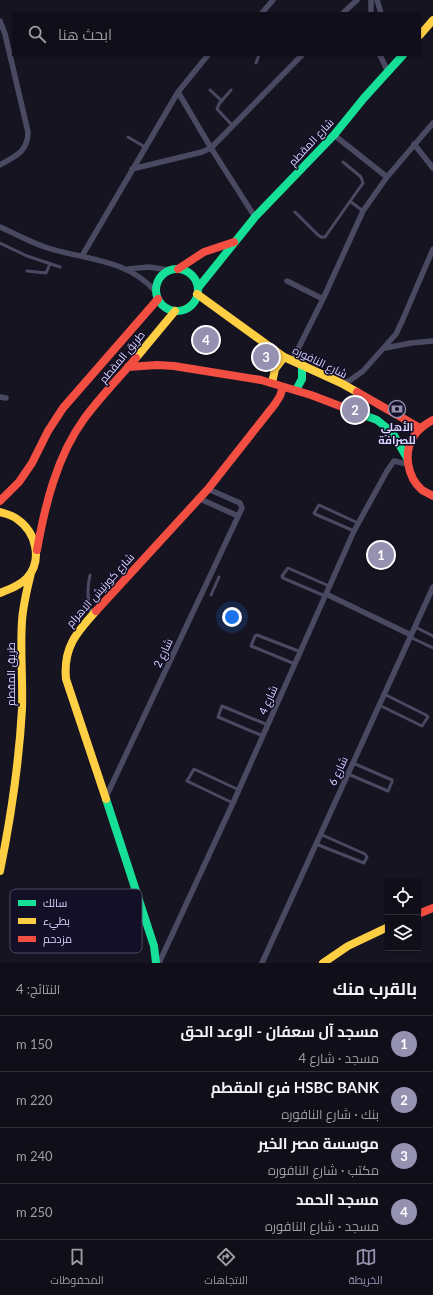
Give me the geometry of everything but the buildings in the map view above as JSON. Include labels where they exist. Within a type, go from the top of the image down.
[{"type":"main road","points":[[421,34],[433,20]]},
{"type":"main road","name":"شارع المقطم","points":[[198,291],[234,242],[255,217],[334,135],[401,56]]},
{"type":"main road","points":[[174,269],[190,273],[195,280],[198,291],[191,306],[184,310],[175,311],[163,306],[155,291],[159,278],[174,269],[204,252],[234,242]]},
{"type":"main road","name":"شارع النافوره","points":[[198,291],[284,357],[340,383],[420,428]]},
{"type":"main road","name":"طريق المقطم","points":[[0,501],[19,482],[32,463],[48,431],[63,408],[158,299]]},
{"type":"main road","name":"طريق المقطم","points":[[0,871],[11,807],[19,742],[22,706],[22,621],[25,595],[30,573],[35,562],[40,531],[50,493],[63,456],[72,437],[84,419],[175,311]]},
{"type":"main road","points":[[272,383],[275,368],[284,357]]},
{"type":"main road","points":[[128,366],[170,366],[261,380],[296,390],[377,420],[392,432],[397,440],[407,461],[409,471],[417,485],[422,490],[433,496]]},
{"type":"main road","points":[[296,390],[302,382],[302,366]]},
{"type":"main road","name":"شارع كورنيش الاهرام","points":[[135,889],[68,688],[65,670],[66,656],[70,642],[92,615],[198,498],[208,489],[275,404],[283,387]]},
{"type":"main road","points":[[407,461],[409,445],[415,433],[433,420]]},
{"type":"main road","points":[[0,512],[20,519],[34,538],[37,550]]},
{"type":"main road","points":[[0,593],[13,589],[23,583],[30,573]]},
{"type":"main road","points":[[421,913],[433,908]]},
{"type":"main road","name":"شارع كورنيش الاهرام","points":[[142,909],[158,963]]},
{"type":"main road","points":[[323,963],[358,940],[385,928]]},
{"type":"street","points":[[263,12],[273,0]]},
{"type":"street","points":[[345,12],[357,0]]},
{"type":"street","points":[[371,0],[372,12]]},
{"type":"street","points":[[377,0],[381,12]]},
{"type":"street","points":[[0,21],[28,132],[28,139],[23,151],[0,165]]},
{"type":"street","points":[[82,256],[178,92],[207,56]]},
{"type":"street","points":[[132,169],[202,152],[211,148],[301,56]]},
{"type":"street","points":[[380,56],[388,72]]},
{"type":"street","points":[[178,92],[211,148],[255,217]]},
{"type":"street","points":[[292,361],[323,299],[363,211],[387,177],[433,123]]},
{"type":"street","points":[[334,135],[387,177]]},
{"type":"street","points":[[414,144],[433,168]]},
{"type":"street","points":[[0,227],[47,248],[128,269],[144,279],[155,291]]},
{"type":"street","points":[[340,383],[356,376],[385,348],[400,327],[433,249]]},
{"type":"street","points":[[128,269],[149,267],[174,269]]},
{"type":"street","points":[[287,281],[323,299]]},
{"type":"street","points":[[385,348],[411,342],[433,341]]},
{"type":"street","name":"شارع 4","points":[[158,963],[239,790],[354,531],[394,461],[407,461]]},
{"type":"street","points":[[198,498],[238,516],[242,508],[240,503],[208,489]]},
{"type":"street","name":"شارع 2","points":[[106,799],[238,516]]},
{"type":"street","name":"شارع 6","points":[[262,963],[433,587]]},
{"type":"street","points":[[326,595],[411,636]]},
{"type":"lane","points":[[256,63],[259,56]]},
{"type":"lane","points":[[210,90],[222,100]]},
{"type":"lane","points":[[231,90],[217,106],[217,109],[232,125]]},
{"type":"lane","points":[[128,136],[146,146]]},
{"type":"lane","points":[[295,212],[318,235],[321,237],[325,236],[362,186],[363,180],[343,162]]},
{"type":"lane","points":[[351,202],[363,211]]},
{"type":"lane","points":[[0,243],[27,256],[60,267]]},
{"type":"lane","points":[[27,271],[46,273],[50,264]]},
{"type":"lane","points":[[354,531],[315,514],[317,506],[319,505],[358,523]]},
{"type":"lane","points":[[326,595],[282,576],[288,568],[330,586]]},
{"type":"lane","points":[[90,574],[87,594],[88,604],[92,615]]},
{"type":"lane","points":[[211,595],[219,577]]},
{"type":"lane","points":[[207,582],[215,586]]},
{"type":"lane","points":[[415,627],[433,636]]},
{"type":"lane","points":[[295,664],[251,646],[255,636],[257,635],[301,652]]},
{"type":"lane","points":[[411,636],[433,648]]},
{"type":"lane","points":[[379,705],[422,726],[428,717],[384,694]]},
{"type":"lane","points":[[263,736],[218,716],[222,706],[268,725]]},
{"type":"lane","points":[[348,774],[388,791],[392,780],[353,763]]},
{"type":"lane","points":[[233,803],[187,781],[194,769],[239,790]]},
{"type":"lane","points":[[316,844],[364,863],[367,856],[320,834]]},
{"type":"traffic: fast","points":[[198,288],[255,217],[334,135],[364,98],[402,56]]},
{"type":"traffic: fast","points":[[173,269],[181,269],[189,272],[195,278],[198,290],[195,302],[189,308],[181,311],[173,311],[165,308],[159,302],[156,294],[156,286],[159,278],[165,272],[173,269]]},
{"type":"traffic: fast","points":[[296,390],[302,379],[302,365]]},
{"type":"traffic: fast","points":[[353,411],[377,420],[392,432],[407,458]]},
{"type":"traffic: fast","points":[[106,799],[135,889]]},
{"type":"traffic: fast","points":[[142,909],[154,946],[156,963]]},
{"type":"traffic: slow","points":[[421,34],[433,20]]},
{"type":"traffic: slow","points":[[197,294],[284,357],[357,392]]},
{"type":"traffic: slow","points":[[136,358],[175,311]]},
{"type":"traffic: slow","points":[[272,383],[275,369],[284,357]]},
{"type":"traffic: slow","points":[[0,512],[13,516],[24,525],[33,539],[36,555],[32,571],[27,578],[11,589],[0,593]]},
{"type":"traffic: slow","points":[[0,871],[17,770],[22,709],[22,621],[24,603],[31,573]]},
{"type":"traffic: slow","points":[[96,611],[82,627],[72,642],[67,658],[66,679],[106,799]]},
{"type":"traffic: slow","points":[[323,963],[348,946],[385,928]]},
{"type":"traffic: jam","points":[[178,269],[204,252],[234,242]]},
{"type":"traffic: jam","points":[[0,501],[19,482],[32,463],[48,431],[63,408],[158,299]]},
{"type":"traffic: jam","points":[[37,550],[48,499],[66,449],[90,411],[136,358]]},
{"type":"traffic: jam","points":[[128,367],[157,365],[174,366],[261,380],[311,395],[353,411]]},
{"type":"traffic: jam","points":[[96,611],[208,489],[275,404],[283,387]]},
{"type":"traffic: jam","points":[[357,392],[420,428]]},
{"type":"traffic: jam","points":[[433,420],[420,428],[414,436],[408,449],[408,464],[413,478],[422,490],[433,496]]},
{"type":"traffic: jam","points":[[421,913],[433,908]]},
{"type":"place","name":"مسجد الحمد","points":[[206,340]]},
{"type":"place","name":"موسسة مصر الخير","points":[[266,357]]},
{"type":"place","name":"الأهلي للصرافة","points":[[397,409]]},
{"type":"place","name":"HSBC BANK فرع المقطم","points":[[355,410]]},
{"type":"place","name":"مسجد آل سعفان - الوعد الحق","points":[[381,555]]}]
